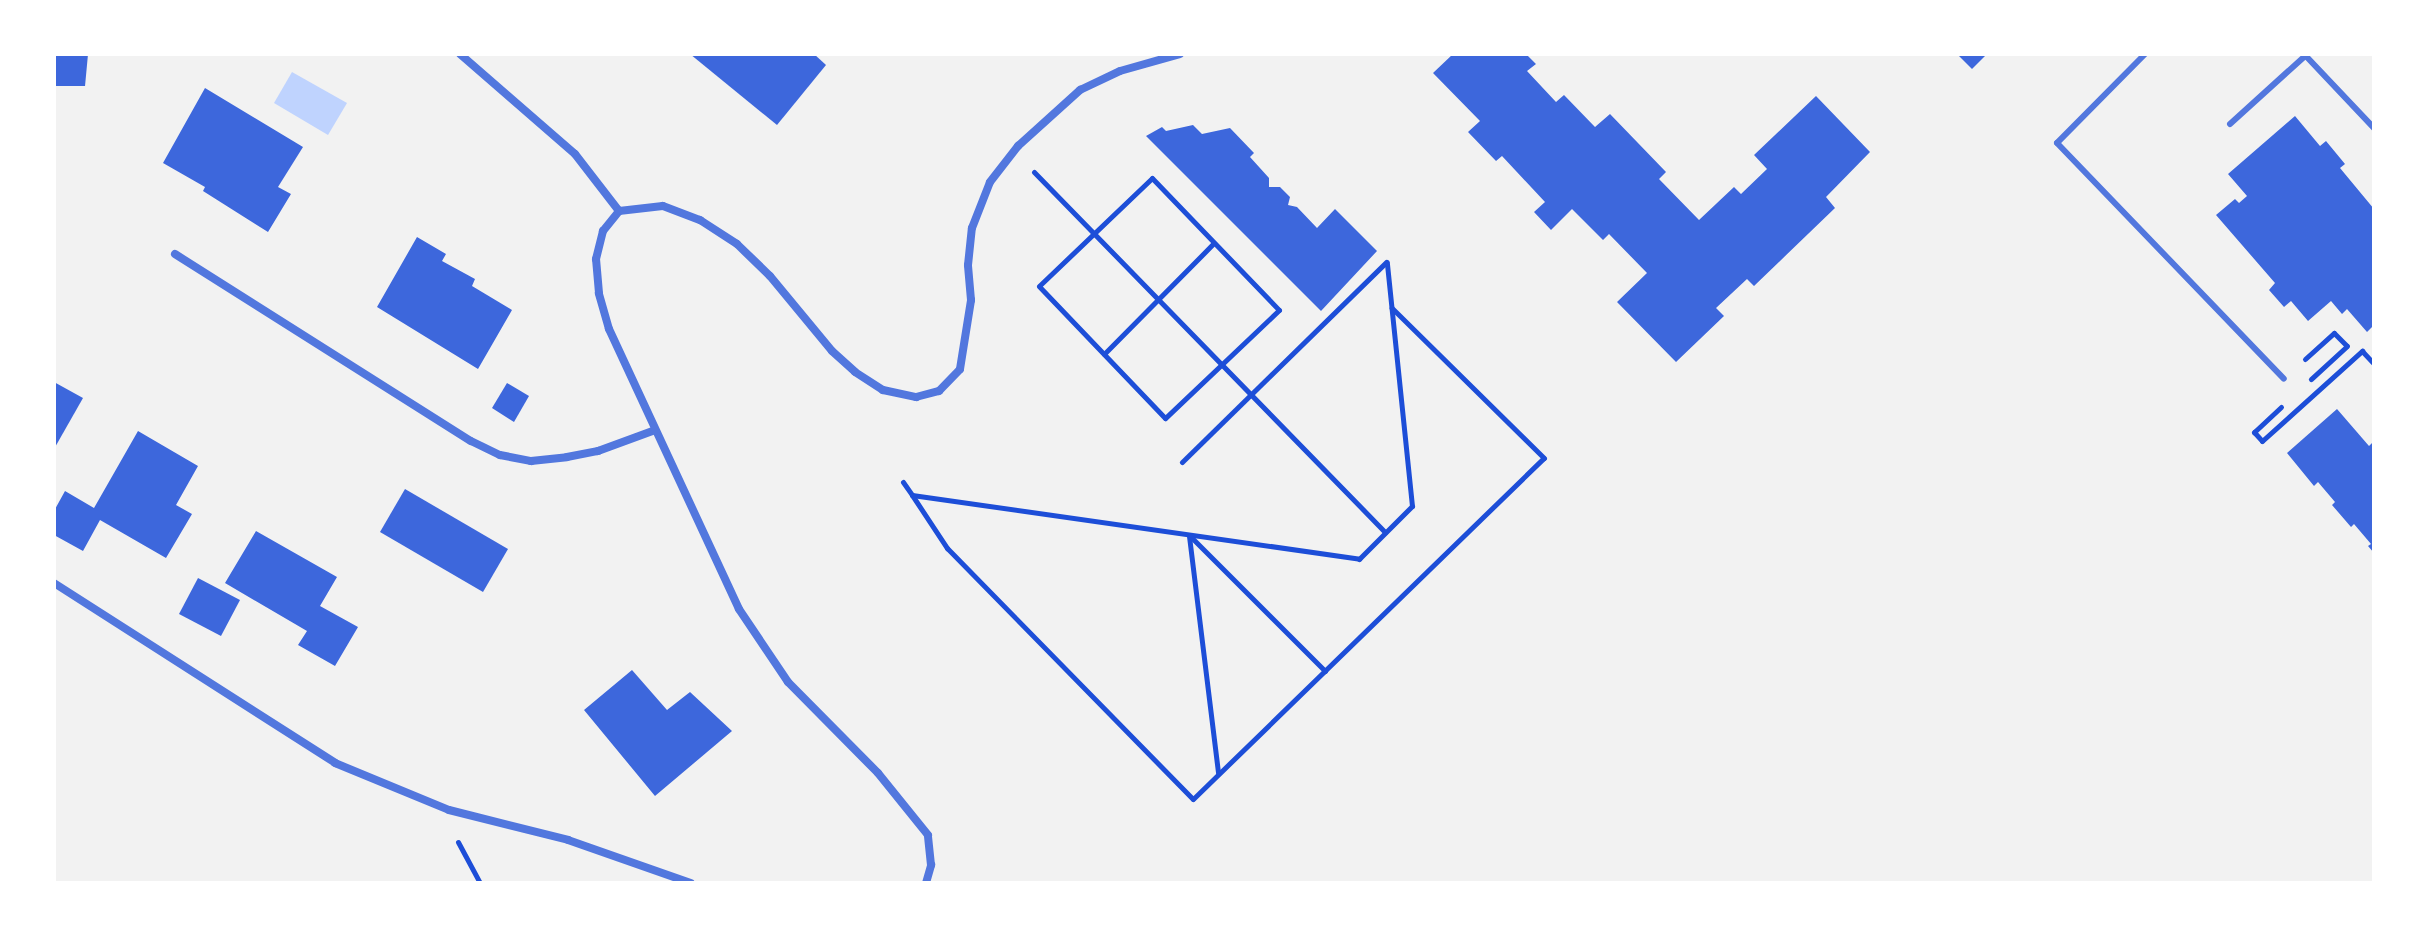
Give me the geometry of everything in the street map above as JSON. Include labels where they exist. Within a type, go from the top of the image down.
[{"type":"street","points":[[460,54],[575,154],[619,211]]},
{"type":"street","points":[[926,883],[931,865],[928,835],[903,800],[788,682],[739,609],[609,329],[599,293],[596,259],[603,231],[619,211],[663,206],[700,220],[737,244],[770,276],[832,351],[855,372],[883,390],[916,397],[939,391],[960,369],[971,300],[968,265],[972,228],[990,182],[1048,115],[1080,90],[1120,71],[1180,54]]},
{"type":"street","points":[[175,254],[471,441],[500,455],[531,461],[567,457],[598,451],[655,430]]},
{"type":"street","points":[[54,583],[335,763],[449,810],[568,840],[691,883]]},
{"type":"lane","points":[[2145,54],[2057,143],[2284,379]]},
{"type":"lane","points":[[2230,124],[2305,55],[2374,128]]},
{"type":"path","points":[[1013,152],[1385,532]]},
{"type":"path","points":[[1152,178],[1279,310],[1165,418],[1039,286],[1094,233],[1152,178]]},
{"type":"path","points":[[1104,354],[1214,243]]},
{"type":"path","points":[[912,495],[1359,559],[1412,506],[1387,262],[1182,462]]},
{"type":"path","points":[[903,482],[947,548],[1193,799],[1544,458],[1392,308]]},
{"type":"path","points":[[1189,536],[1325,671]]},
{"type":"path","points":[[1189,536],[1218,774]]},
{"type":"water","points":[[292,72],[347,103],[328,135],[274,103]]},
{"type":"building","points":[[54,54],[88,54],[85,86],[54,86]]},
{"type":"building","points":[[690,54],[814,54],[826,65],[777,125]]},
{"type":"building","points":[[1453,54],[1526,54],[1536,64],[1527,71],[1556,102],[1564,95],[1595,127],[1610,114],[1666,172],[1659,179],[1699,220],[1734,187],[1741,194],[1767,169],[1754,155],[1816,96],[1870,152],[1826,197],[1835,208],[1754,286],[1747,279],[1716,308],[1724,316],[1676,362],[1617,302],[1647,273],[1609,234],[1603,240],[1572,209],[1551,230],[1534,212],[1545,202],[1502,156],[1496,161],[1468,132],[1480,121],[1433,73]]},
{"type":"building","points":[[1957,54],[1987,54],[1972,69]]},
{"type":"building","points":[[205,88],[303,147],[278,187],[291,194],[268,232],[203,191],[205,187],[163,163]]},
{"type":"building","points":[[2295,116],[2320,146],[2326,141],[2345,164],[2340,168],[2374,209],[2374,325],[2367,332],[2347,309],[2342,314],[2331,301],[2308,321],[2291,301],[2284,307],[2269,290],[2275,283],[2216,215],[2235,199],[2239,203],[2247,196],[2228,174]]},
{"type":"building","points":[[1193,125],[1202,134],[1230,128],[1254,153],[1250,157],[1269,178],[1269,187],[1280,187],[1290,197],[1288,205],[1297,207],[1317,228],[1335,209],[1377,251],[1321,311],[1146,136],[1162,127],[1166,131]]},
{"type":"building","points":[[417,237],[446,254],[442,261],[475,279],[472,286],[512,310],[478,369],[377,307]]},
{"type":"building","points":[[54,382],[83,398],[54,449]]},
{"type":"building","points":[[507,383],[529,396],[514,422],[492,408]]},
{"type":"building","points":[[2337,409],[2369,446],[2374,441],[2374,553],[2368,546],[2371,544],[2354,524],[2351,527],[2332,505],[2335,502],[2318,482],[2314,486],[2287,453]]},
{"type":"building","points":[[138,431],[198,466],[176,505],[192,514],[166,558],[100,520],[83,551],[54,535],[54,511],[65,491],[94,508]]},
{"type":"building","points":[[405,489],[508,549],[483,592],[380,532]]},
{"type":"building","points":[[256,531],[337,577],[320,606],[358,627],[335,666],[298,645],[307,631],[225,583]]},
{"type":"building","points":[[198,578],[240,600],[221,636],[179,614]]},
{"type":"building","points":[[632,670],[667,710],[690,692],[732,731],[655,796],[584,710]]}]
